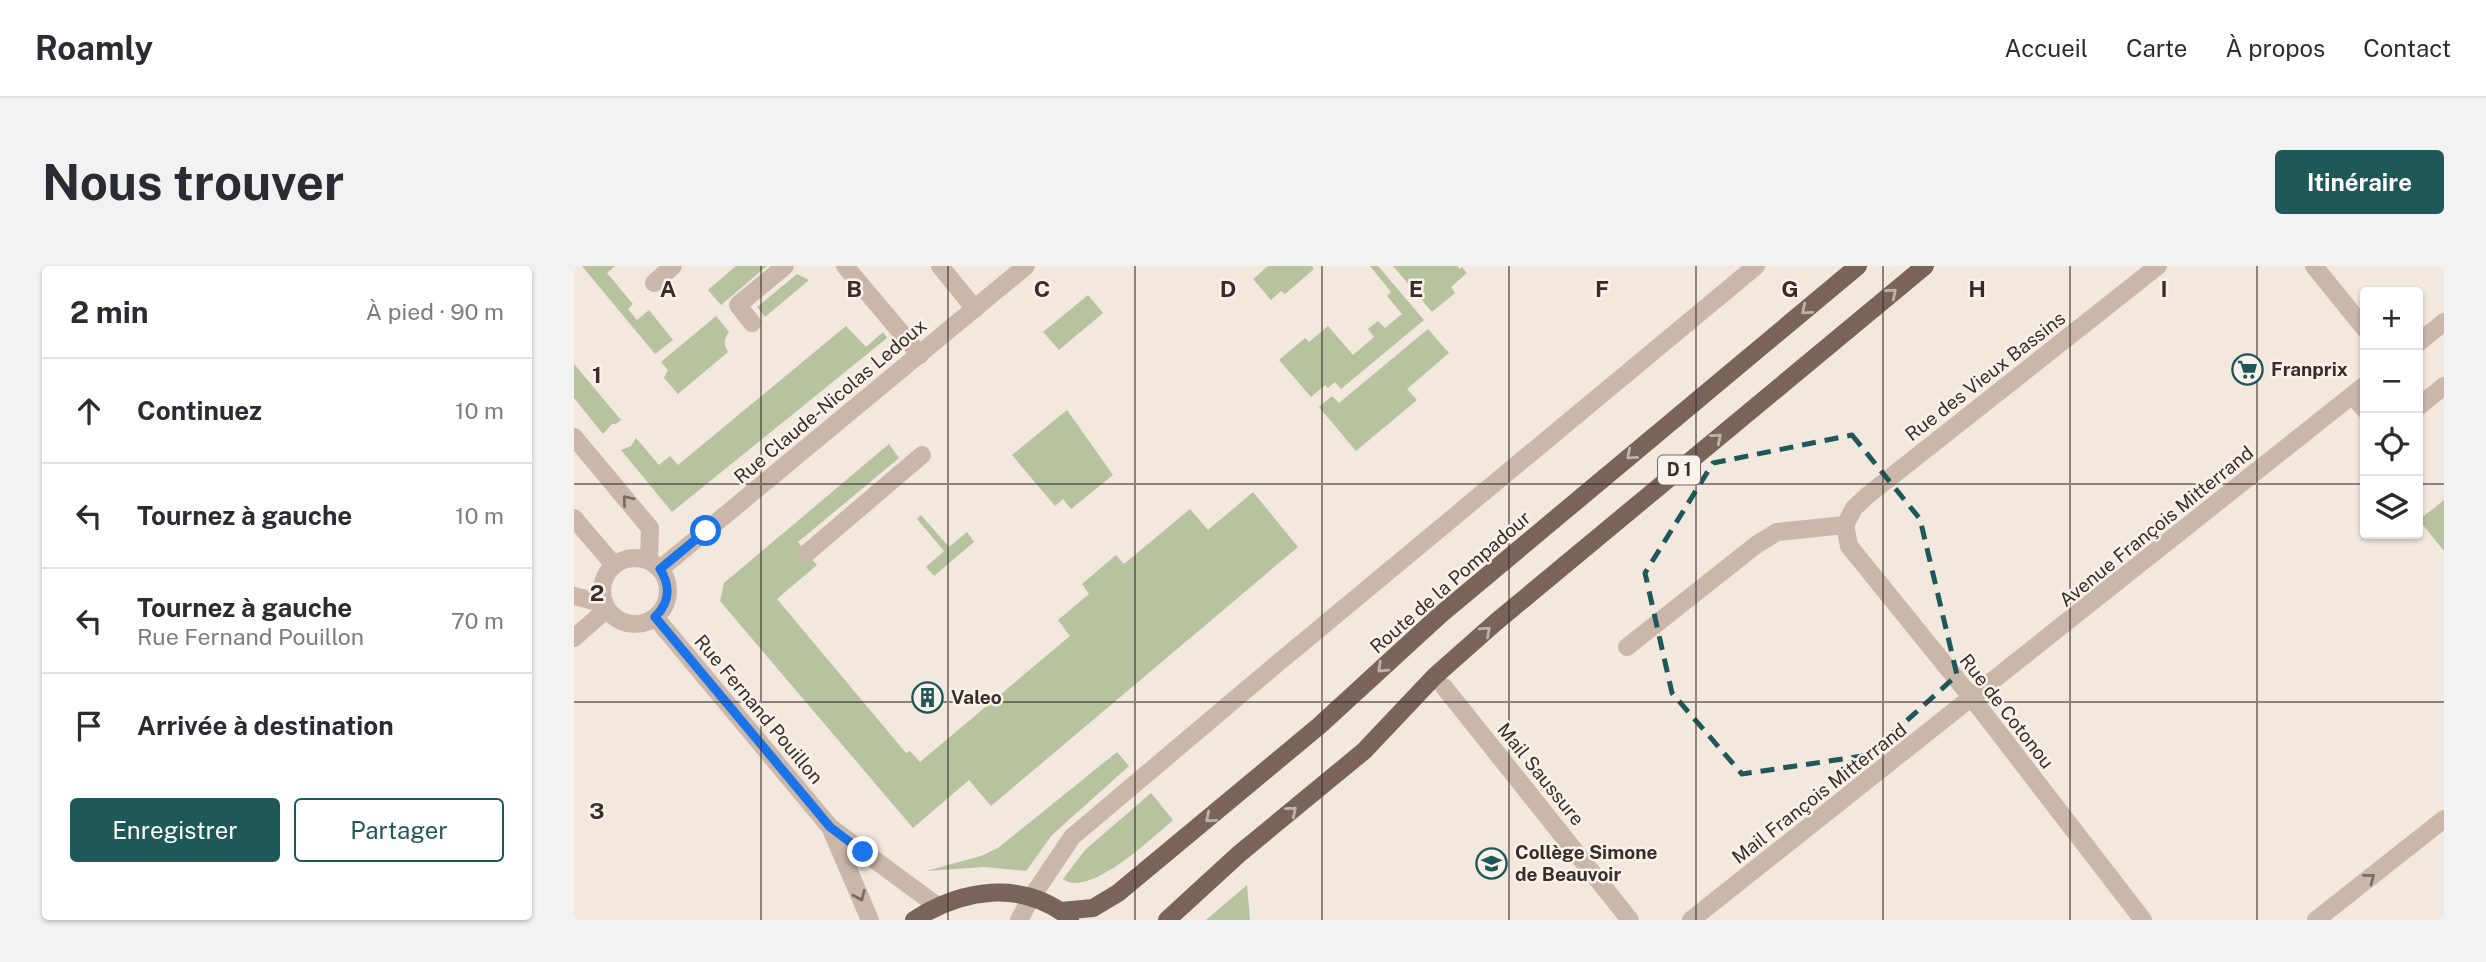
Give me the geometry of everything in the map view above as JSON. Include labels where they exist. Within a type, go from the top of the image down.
[{"type":"main road","name":"Route de la Pompadour","points":[[1067,916],[1093,908],[1118,893],[1319,726],[1440,615],[1858,266]]},
{"type":"main road","name":"D 1","points":[[1167,920],[1239,854],[1364,751],[1435,676],[1496,622],[1925,266]]},
{"type":"main road","points":[[914,920],[936,905],[961,896],[984,892],[1007,892],[1031,898],[1067,916]]},
{"type":"street","points":[[654,282],[673,266]]},
{"type":"street","points":[[752,323],[738,305],[785,266]]},
{"type":"street","points":[[845,266],[920,355]]},
{"type":"street","points":[[940,266],[975,309]]},
{"type":"street","name":"Rue Claude-Nicolas Ledoux","points":[[654,565],[920,355],[1026,266]]},
{"type":"street","points":[[1019,920],[1072,837],[1756,266]]},
{"type":"street","name":"Rue des Vieux Bassins","points":[[1846,525],[1854,508],[1868,495],[2158,266]]},
{"type":"street","points":[[2314,266],[2360,323]]},
{"type":"street","points":[[2423,341],[2441,332]]},
{"type":"street","points":[[2423,403],[2444,386]]},
{"type":"street","name":"Avenue François Mitterrand","points":[[1972,698],[2359,390]]},
{"type":"street","points":[[574,437],[650,528],[654,565],[668,589],[667,600],[655,617],[646,622],[635,624],[614,617],[602,596],[604,579],[614,565],[631,558],[654,565]]},
{"type":"street","points":[[807,553],[922,455]]},
{"type":"street","points":[[574,518],[614,565]]},
{"type":"street","points":[[1627,647],[1756,545],[1777,532],[1846,525]]},
{"type":"street","name":"Rue de Cotonou","points":[[1846,525],[1849,546],[1972,698],[2143,920]]},
{"type":"street","points":[[574,596],[606,606]]},
{"type":"street","points":[[574,638],[606,606]]},
{"type":"street","name":"Rue Fernand Pouillon","points":[[655,617],[830,827],[936,905]]},
{"type":"street","name":"Mail Saussure","points":[[1444,687],[1630,920]]},
{"type":"street","name":"Mail François Mitterrand","points":[[1690,920],[1972,698]]},
{"type":"street","points":[[2316,920],[2444,819]]},
{"type":"street","name":"Rue Fernand Pouillon","points":[[830,827],[870,920]]},
{"type":"highlighted area","points":[[1852,435],[1920,519],[1957,675],[1869,755],[1742,774],[1672,693],[1645,573],[1713,463]]},
{"type":"green space","points":[[582,266],[615,266],[607,273],[633,304],[628,309],[637,320],[649,310],[673,340],[655,354]]},
{"type":"green space","points":[[736,266],[767,266],[721,305],[708,290]]},
{"type":"green space","points":[[1268,266],[1312,266],[1314,269],[1285,294],[1281,291],[1271,300],[1253,279]]},
{"type":"green space","points":[[1370,266],[1378,266],[1424,320],[1341,389],[1335,382],[1328,388],[1325,385],[1311,397],[1279,360],[1305,338],[1309,342],[1328,326],[1353,355],[1374,337],[1368,329],[1378,321],[1385,328],[1402,314],[1387,296],[1391,292]]},
{"type":"green space","points":[[1393,266],[1457,266],[1467,273],[1451,287],[1455,293],[1432,312]]},
{"type":"green space","points":[[797,274],[809,280],[765,317],[757,307]]},
{"type":"green space","points":[[1088,295],[1103,313],[1059,350],[1043,332]]},
{"type":"green space","points":[[716,316],[729,332],[725,342],[728,352],[678,394],[664,378],[668,370],[661,362]]},
{"type":"green space","points":[[846,326],[866,347],[883,332],[887,338],[672,512],[621,450],[631,446],[636,438],[659,465],[670,456],[678,465]]},
{"type":"green space","points":[[1428,329],[1449,353],[1407,389],[1417,400],[1356,451],[1319,407],[1332,396],[1339,403]]},
{"type":"green space","points":[[574,364],[621,420],[612,424],[603,434],[574,398]]},
{"type":"green space","points":[[1067,410],[1113,475],[1071,509],[1063,499],[1055,506],[1012,455]]},
{"type":"green space","points":[[889,444],[899,458],[798,542],[817,565],[777,599],[906,753],[910,751],[920,762],[1070,636],[1058,620],[1089,594],[1082,584],[1116,555],[1124,564],[1190,509],[1208,530],[1253,492],[1298,547],[991,806],[969,780],[913,828],[720,601],[724,583]]},
{"type":"green space","points":[[2444,500],[2444,551],[2423,525],[2423,517]]},
{"type":"green space","points":[[921,515],[949,547],[967,532],[974,542],[934,576],[926,567],[944,551],[917,519]]},
{"type":"green space","points":[[1117,752],[1129,766],[1052,835],[1026,871],[984,867],[926,871],[981,856],[998,848]]},
{"type":"green space","points":[[1151,793],[1173,820],[1137,851],[1104,873],[1074,883],[1063,879],[1085,850]]},
{"type":"green space","points":[[1247,885],[1250,920],[1206,920]]},
{"type":"place","name":"Franprix","points":[[2248,369]]},
{"type":"place","name":"Valeo","points":[[928,697]]},
{"type":"place","name":"Collège Simone de Beauvoir","points":[[1492,863]]},
{"type":"route","points":[[706,531],[660,569],[666,578],[667,600],[663,610],[655,617],[830,827],[863,852]]}]
